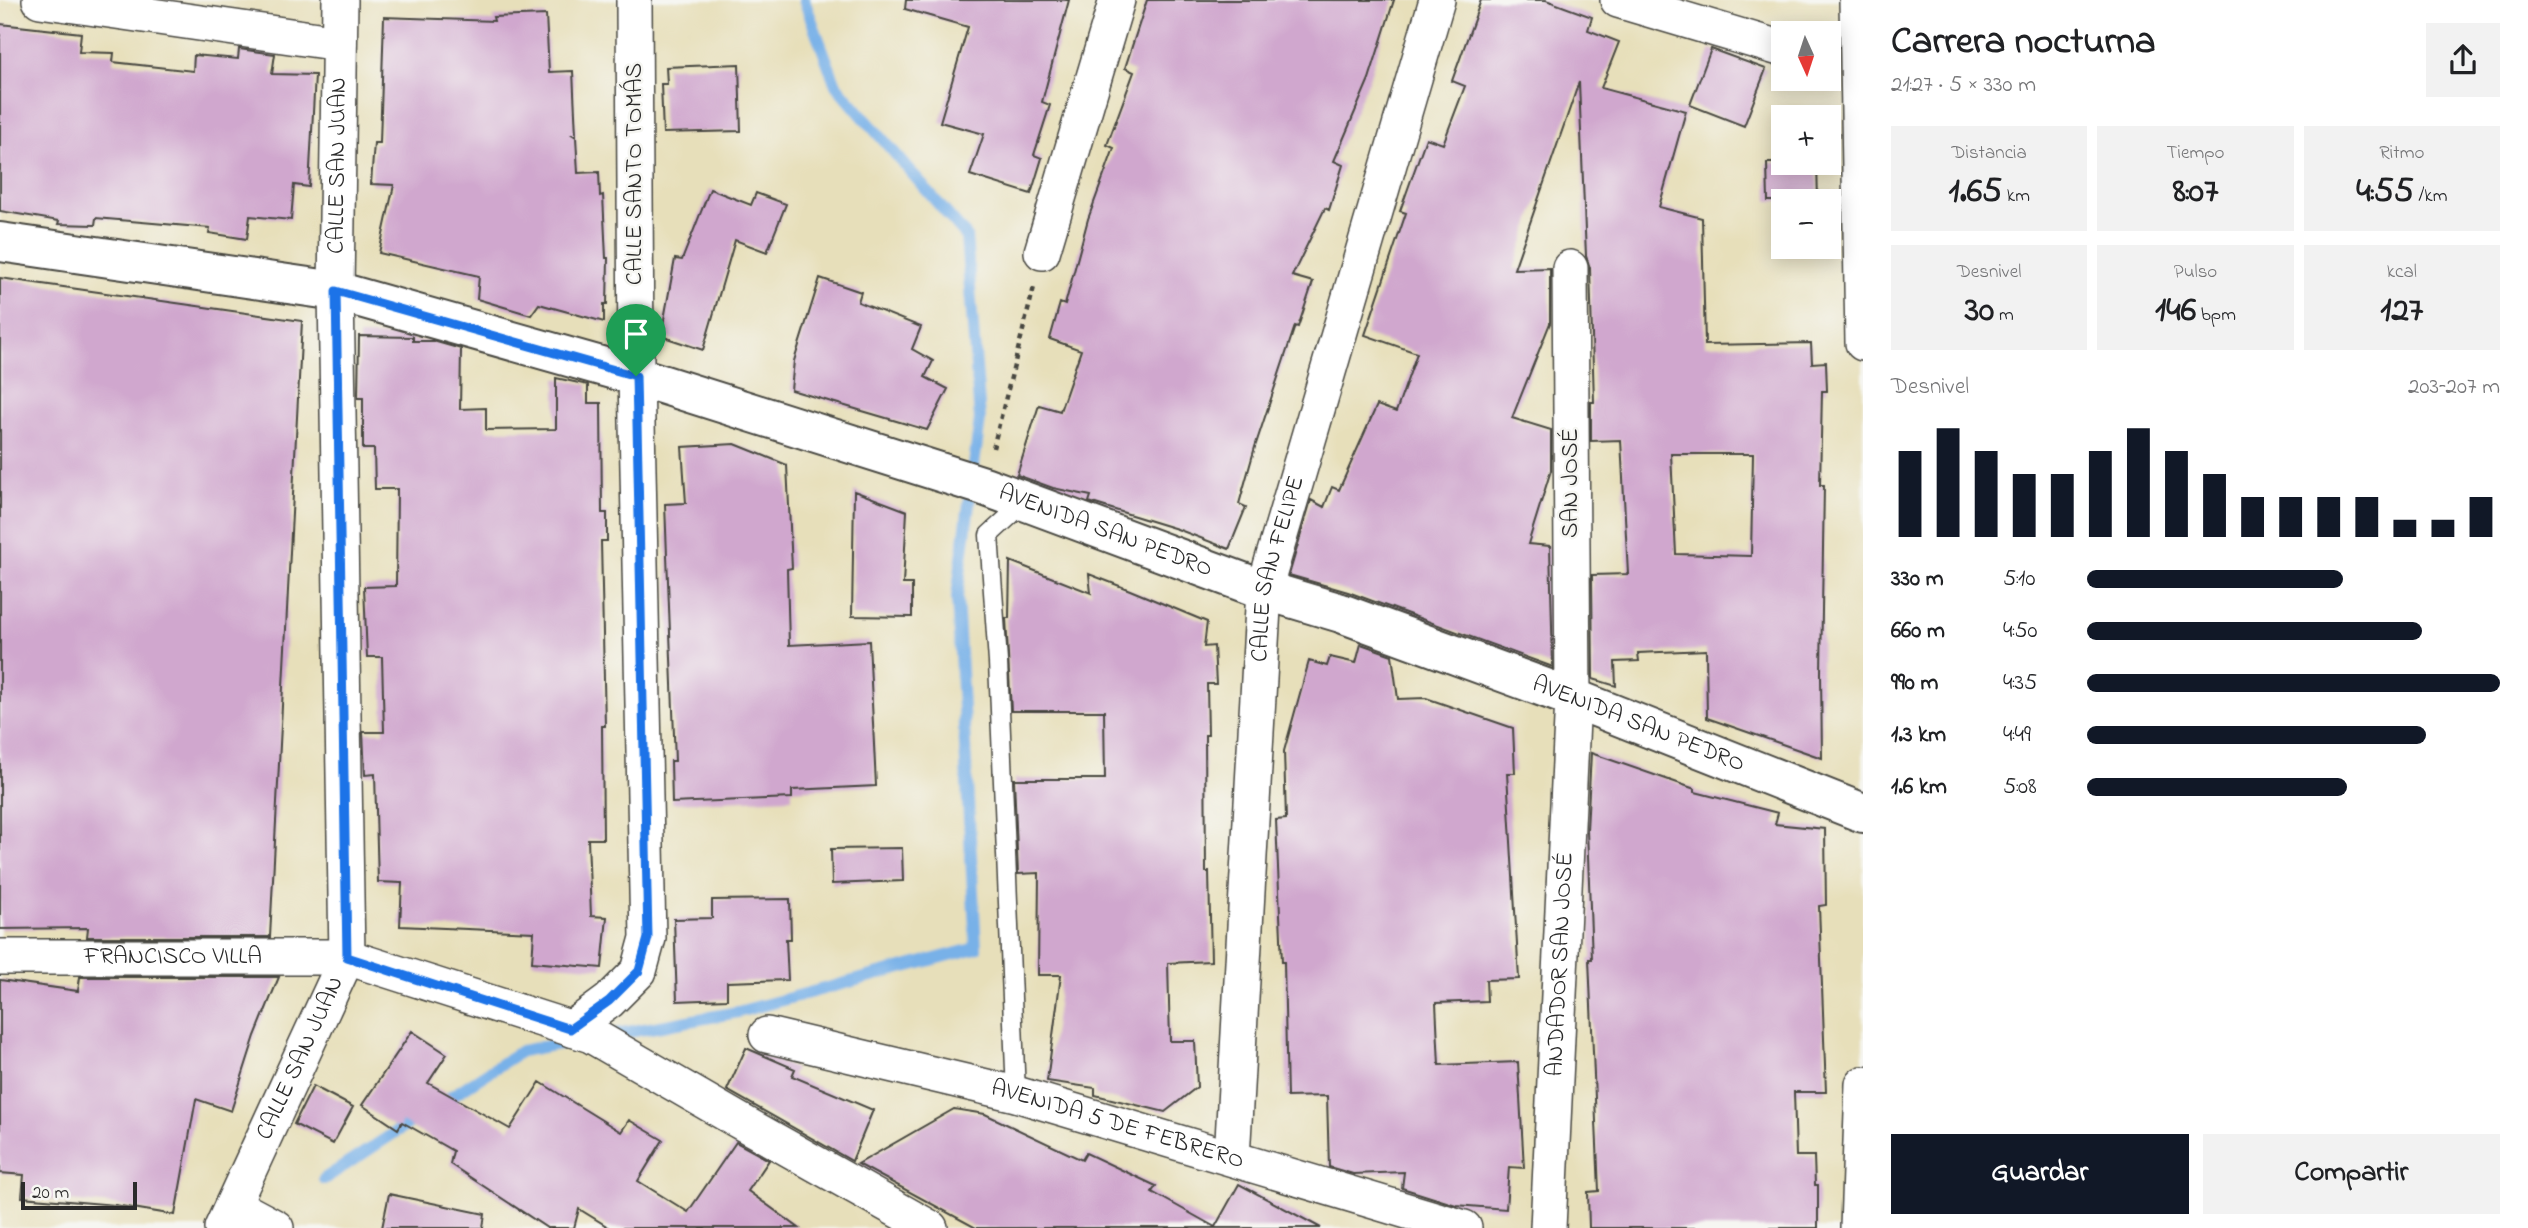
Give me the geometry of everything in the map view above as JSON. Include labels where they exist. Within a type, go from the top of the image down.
[{"type":"street","points":[[40,0],[339,44]]},
{"type":"street","name":"CALLE SAN JUAN","points":[[227,1217],[347,957],[336,291],[340,0]]},
{"type":"street","name":"CALLE SANTO TOMÁS","points":[[581,1032],[639,971],[648,938],[636,376],[634,0]]},
{"type":"street","points":[[1042,253],[1117,0]]},
{"type":"street","name":"CALLE SAN FELIPE","points":[[1232,1158],[1264,590],[1437,0]]},
{"type":"street","points":[[1618,0],[1771,45]]},
{"type":"street","points":[[1857,0],[1850,69],[1863,343]]},
{"type":"street","name":"AVENIDA SAN PEDRO","points":[[0,242],[336,291],[636,376],[920,465],[1264,590],[1341,613],[1573,698],[1863,813]]},
{"type":"street","name":"SAN JOSÉ","points":[[1570,268],[1573,698]]},
{"type":"street","name":"ANDADOR SAN JOSÉ","points":[[1548,1228],[1573,698]]},
{"type":"street","name":"FRANCISCO VILLA","points":[[0,957],[347,957],[581,1032],[930,1228]]},
{"type":"street","name":"AVENIDA 5 DE FEBRERO","points":[[767,1035],[1016,1094],[1464,1228]]},
{"type":"street","points":[[1858,1228],[1863,1084]]},
{"type":"street","points":[[227,1217],[276,1228]]},
{"type":"lane","points":[[1016,1094],[998,662],[989,535],[1025,502]]},
{"type":"path","points":[[981,486],[1042,253]]},
{"type":"building","points":[[906,0],[1069,0],[1042,102],[1050,105],[1034,155],[1042,158],[1031,194],[970,175],[984,134],[940,122],[968,27],[905,9]]},
{"type":"building","points":[[1147,0],[1394,0],[1369,79],[1334,161],[1343,165],[1329,210],[1325,208],[1292,276],[1313,282],[1298,327],[1295,326],[1255,447],[1239,504],[1246,507],[1229,549],[1177,529],[1089,502],[1091,496],[1053,488],[1017,475],[1039,405],[1060,411],[1081,350],[1050,339],[1060,303],[1065,305],[1088,219],[1114,148],[1107,145],[1134,72],[1125,68]]},
{"type":"building","points":[[1481,0],[1546,0],[1592,17],[1588,30],[1619,42],[1601,88],[1686,111],[1659,207],[1702,218],[1705,345],[1811,343],[1812,363],[1826,362],[1827,391],[1822,391],[1820,485],[1824,485],[1822,758],[1707,718],[1706,650],[1638,653],[1639,661],[1615,662],[1616,686],[1593,679],[1592,575],[1628,574],[1621,440],[1591,441],[1591,402],[1594,402],[1590,268],[1586,256],[1579,82],[1514,269],[1550,268],[1550,323],[1512,418],[1551,430],[1551,470],[1528,544],[1550,546],[1553,667],[1348,592],[1289,575],[1311,500],[1324,507],[1332,487],[1339,490],[1377,405],[1396,412],[1417,353],[1365,335],[1406,213],[1400,211],[1426,138],[1443,144],[1465,86],[1452,81]],"holes":[[[1671,454],[1753,454],[1751,556],[1676,554]]]},
{"type":"building","points":[[546,15],[549,72],[573,71],[576,135],[573,135],[576,137],[578,173],[599,172],[608,258],[604,322],[539,304],[531,315],[477,299],[479,276],[379,253],[394,185],[371,184],[374,143],[380,143],[384,17],[494,21],[493,17]]},
{"type":"building","points":[[0,24],[81,33],[79,52],[114,53],[113,62],[193,71],[194,55],[238,59],[239,49],[275,54],[272,74],[315,75],[309,187],[294,185],[291,220],[250,216],[247,239],[209,233],[210,228],[96,218],[95,225],[58,224],[59,221],[0,211]]},
{"type":"building","points":[[1711,49],[1766,69],[1744,126],[1690,105]]},
{"type":"building","points":[[739,64],[741,131],[663,133],[661,84],[667,84],[666,67]]},
{"type":"building","points":[[1767,163],[1771,163],[1771,175],[1817,175],[1818,189],[1771,189],[1771,201],[1768,201]]},
{"type":"building","points":[[710,189],[751,205],[756,193],[786,204],[767,252],[735,240],[703,350],[661,336],[675,259],[682,260]]},
{"type":"building","points":[[0,278],[302,321],[270,937],[87,937],[88,928],[0,929]]},
{"type":"building","points":[[820,278],[861,292],[858,302],[921,327],[912,349],[933,361],[925,377],[948,389],[927,430],[791,390],[794,361]]},
{"type":"building","points":[[359,336],[413,337],[413,341],[433,341],[461,349],[460,409],[486,408],[486,430],[556,429],[556,378],[588,385],[588,403],[601,403],[602,513],[607,513],[607,541],[601,541],[605,726],[602,726],[603,839],[588,839],[591,916],[607,917],[602,968],[532,962],[534,932],[400,926],[402,883],[378,882],[375,774],[365,775],[363,732],[384,732],[382,657],[367,657],[364,587],[396,586],[397,489],[375,489],[374,449],[363,449],[363,398],[358,398]]},
{"type":"building","points":[[735,444],[787,465],[792,568],[787,569],[789,645],[869,641],[876,786],[792,790],[792,798],[672,803],[671,761],[675,761],[665,504],[686,503],[682,447]]},
{"type":"building","points":[[854,491],[907,511],[903,584],[912,584],[912,617],[852,616]]},
{"type":"building","points":[[1010,561],[1091,593],[1089,574],[1207,622],[1204,647],[1214,646],[1216,684],[1207,684],[1208,735],[1205,735],[1206,872],[1209,872],[1211,961],[1168,963],[1170,1041],[1195,1041],[1197,1087],[1165,1112],[1095,1095],[1095,1088],[1047,1081],[1061,975],[1038,975],[1039,873],[1018,874],[1014,779],[1105,779],[1104,711],[1011,711],[1006,618],[1009,618]]},
{"type":"building","points":[[1361,644],[1392,655],[1398,699],[1426,698],[1513,728],[1515,773],[1507,773],[1519,979],[1486,980],[1487,1001],[1436,1003],[1439,1065],[1518,1062],[1524,1168],[1509,1167],[1506,1209],[1456,1205],[1402,1188],[1404,1172],[1353,1174],[1329,1167],[1327,1096],[1287,1097],[1284,962],[1276,820],[1286,819],[1284,751],[1309,661],[1327,666],[1330,657],[1356,663]]},
{"type":"building","points":[[1591,753],[1695,789],[1695,792],[1778,813],[1775,824],[1825,829],[1826,905],[1819,906],[1826,1092],[1794,1092],[1796,1156],[1814,1156],[1815,1185],[1818,1185],[1818,1228],[1589,1228],[1588,1192],[1599,1191],[1589,959],[1592,959],[1587,830]]},
{"type":"building","points":[[902,848],[903,881],[832,884],[831,849]]},
{"type":"building","points":[[790,899],[791,939],[786,939],[788,980],[727,982],[727,999],[677,1001],[674,919],[712,918],[712,900]]},
{"type":"building","points":[[80,977],[279,977],[255,1036],[231,1111],[196,1099],[175,1215],[115,1205],[22,1197],[24,1175],[0,1173],[0,980],[78,991]]},
{"type":"building","points":[[412,1031],[447,1054],[428,1083],[510,1129],[540,1082],[621,1132],[629,1120],[663,1140],[638,1181],[688,1212],[736,1142],[769,1160],[748,1191],[799,1228],[610,1228],[579,1209],[574,1228],[547,1228],[450,1164],[453,1151],[402,1122],[398,1129],[362,1105]]},
{"type":"building","points":[[746,1048],[795,1069],[792,1076],[873,1110],[852,1161],[727,1090]]},
{"type":"building","points":[[313,1086],[353,1107],[333,1144],[294,1124]]},
{"type":"building","points":[[954,1109],[985,1114],[1082,1160],[1086,1153],[1156,1186],[1152,1192],[1215,1227],[1239,1184],[1321,1228],[976,1228],[858,1164]]},
{"type":"building","points":[[389,1194],[485,1214],[483,1228],[382,1228]]},
{"type":"waterway","points":[[606,1036],[738,1012],[976,948],[957,597],[980,419],[966,236],[836,85],[804,0]]},
{"type":"waterway","points":[[438,1105],[521,1051],[575,1041]]},
{"type":"waterway","points":[[324,1179],[420,1116]]},
{"type":"route","points":[[336,291],[636,376],[648,938],[639,971],[609,1001],[570,1029],[347,957],[336,291]]}]
